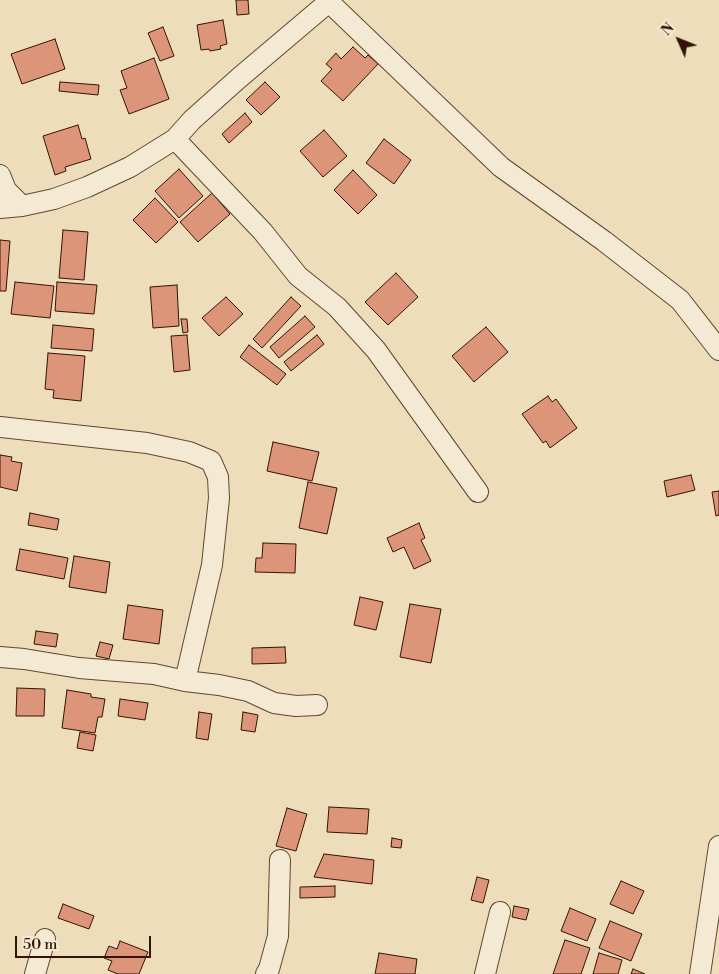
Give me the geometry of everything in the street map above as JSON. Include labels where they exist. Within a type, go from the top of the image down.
[{"type":"street","points":[[0,208],[22,206],[54,199],[87,187],[130,167],[175,139],[192,120],[330,1],[500,167],[680,300],[719,350]]},
{"type":"street","points":[[175,139],[263,232],[298,276],[337,308],[376,350],[478,492]]},
{"type":"street","points":[[0,175],[6,190],[22,206]]},
{"type":"street","points":[[0,427],[147,443],[188,452],[211,461],[218,477],[219,498],[212,565],[185,682]]},
{"type":"street","points":[[0,657],[78,668],[154,674],[185,682],[219,685],[248,692],[274,703],[296,706],[316,705]]},
{"type":"street","points":[[700,974],[719,846]]},
{"type":"street","points":[[266,974],[278,936],[280,860]]},
{"type":"street","points":[[485,974],[500,912]]},
{"type":"street","points":[[35,974],[44,939]]},
{"type":"building","points":[[236,0],[248,0],[249,14],[237,15]]},
{"type":"building","points":[[223,20],[227,44],[220,46],[221,49],[201,50],[197,25]]},
{"type":"building","points":[[163,27],[174,56],[160,61],[148,33]]},
{"type":"building","points":[[55,39],[65,69],[22,84],[11,54]]},
{"type":"building","points":[[353,47],[365,58],[368,55],[378,64],[343,101],[321,81],[332,69],[326,64],[336,53],[341,59]]},
{"type":"building","points":[[154,58],[169,99],[129,114],[120,90],[127,88],[121,71]]},
{"type":"building","points":[[60,82],[99,85],[98,95],[59,91]]},
{"type":"building","points":[[265,82],[280,97],[261,115],[246,100]]},
{"type":"building","points":[[245,113],[252,122],[229,143],[222,134]]},
{"type":"building","points":[[78,125],[82,139],[85,138],[91,159],[65,167],[66,171],[55,175],[43,136]]},
{"type":"building","points":[[324,130],[347,156],[323,177],[300,151]]},
{"type":"building","points":[[384,139],[411,160],[394,184],[366,163]]},
{"type":"building","points":[[179,169],[203,196],[179,218],[155,191]]},
{"type":"building","points":[[353,170],[377,195],[358,214],[334,190]]},
{"type":"building","points":[[212,193],[230,214],[198,242],[180,222]]},
{"type":"building","points":[[155,198],[178,222],[156,243],[133,220]]},
{"type":"building","points":[[63,230],[88,232],[84,280],[59,278]]},
{"type":"building","points":[[0,240],[10,241],[6,291],[0,291]]},
{"type":"building","points":[[396,273],[418,297],[388,325],[365,302]]},
{"type":"building","points":[[15,282],[54,286],[50,318],[11,314]]},
{"type":"building","points":[[57,282],[97,285],[94,314],[55,311]]},
{"type":"building","points":[[177,285],[179,326],[153,328],[150,287]]},
{"type":"building","points":[[226,297],[243,314],[219,336],[202,318]]},
{"type":"building","points":[[291,297],[301,306],[262,348],[253,339]]},
{"type":"building","points":[[305,316],[315,327],[279,358],[270,347]]},
{"type":"building","points":[[181,319],[187,319],[188,332],[183,333]]},
{"type":"building","points":[[53,325],[94,329],[92,351],[51,348]]},
{"type":"building","points":[[486,327],[508,352],[474,382],[452,356]]},
{"type":"building","points":[[187,335],[190,370],[174,372],[171,336]]},
{"type":"building","points":[[317,335],[324,344],[291,371],[284,362]]},
{"type":"building","points":[[249,345],[286,374],[277,385],[240,357]]},
{"type":"building","points":[[48,353],[85,356],[81,401],[53,398],[54,390],[45,389]]},
{"type":"building","points":[[548,396],[552,402],[556,399],[577,428],[550,448],[546,441],[543,443],[522,414]]},
{"type":"building","points":[[273,442],[319,452],[312,481],[267,471]]},
{"type":"building","points":[[0,455],[12,457],[11,461],[22,463],[17,491],[0,487]]},
{"type":"building","points":[[691,475],[695,490],[667,497],[664,481]]},
{"type":"building","points":[[308,482],[337,488],[327,534],[299,528]]},
{"type":"building","points":[[719,491],[719,515],[716,516],[712,492]]},
{"type":"building","points":[[30,513],[59,519],[57,530],[28,525]]},
{"type":"building","points":[[419,523],[425,538],[421,540],[431,561],[414,569],[404,547],[393,552],[387,538]]},
{"type":"building","points":[[263,543],[296,544],[295,573],[255,572],[256,558],[262,558]]},
{"type":"building","points":[[20,549],[68,558],[64,579],[16,570]]},
{"type":"building","points":[[74,556],[110,562],[106,593],[69,587]]},
{"type":"building","points":[[360,597],[383,602],[376,630],[354,625]]},
{"type":"building","points":[[410,604],[441,609],[431,663],[400,657]]},
{"type":"building","points":[[128,605],[163,610],[159,644],[123,639]]},
{"type":"building","points":[[36,631],[58,634],[56,647],[34,644]]},
{"type":"building","points":[[100,642],[113,645],[109,659],[96,656]]},
{"type":"building","points":[[285,647],[286,663],[252,664],[252,648]]},
{"type":"building","points":[[17,688],[45,689],[44,716],[16,716]]},
{"type":"building","points":[[67,690],[91,694],[91,697],[105,699],[102,717],[98,717],[95,733],[62,728]]},
{"type":"building","points":[[120,699],[148,703],[145,720],[118,716]]},
{"type":"building","points":[[199,712],[212,714],[208,740],[196,738]]},
{"type":"building","points":[[243,712],[258,715],[255,732],[241,730]]},
{"type":"building","points":[[80,732],[96,735],[93,751],[77,748]]},
{"type":"building","points":[[329,807],[369,809],[367,834],[327,832]]},
{"type":"building","points":[[287,808],[307,814],[296,851],[276,846]]},
{"type":"building","points":[[392,838],[402,840],[401,848],[391,847]]},
{"type":"building","points":[[324,854],[374,860],[372,884],[314,877]]},
{"type":"building","points":[[477,877],[489,880],[483,903],[471,900]]},
{"type":"building","points":[[621,881],[644,891],[633,914],[610,904]]},
{"type":"building","points":[[335,886],[335,897],[300,898],[300,887]]},
{"type":"building","points":[[63,904],[94,916],[89,929],[58,918]]},
{"type":"building","points":[[514,906],[529,909],[526,920],[512,917]]},
{"type":"building","points":[[570,908],[596,919],[587,941],[561,931]]},
{"type":"building","points":[[610,921],[642,934],[631,961],[599,948]]},
{"type":"building","points":[[565,940],[590,948],[581,974],[553,974]]},
{"type":"building","points":[[120,941],[148,952],[139,974],[118,974],[108,970],[112,961],[104,958],[109,946],[117,949]]},
{"type":"building","points":[[379,953],[417,959],[415,974],[375,974]]},
{"type":"building","points":[[599,953],[622,960],[618,974],[593,974]]},
{"type":"building","points":[[633,969],[645,974],[631,974]]}]
